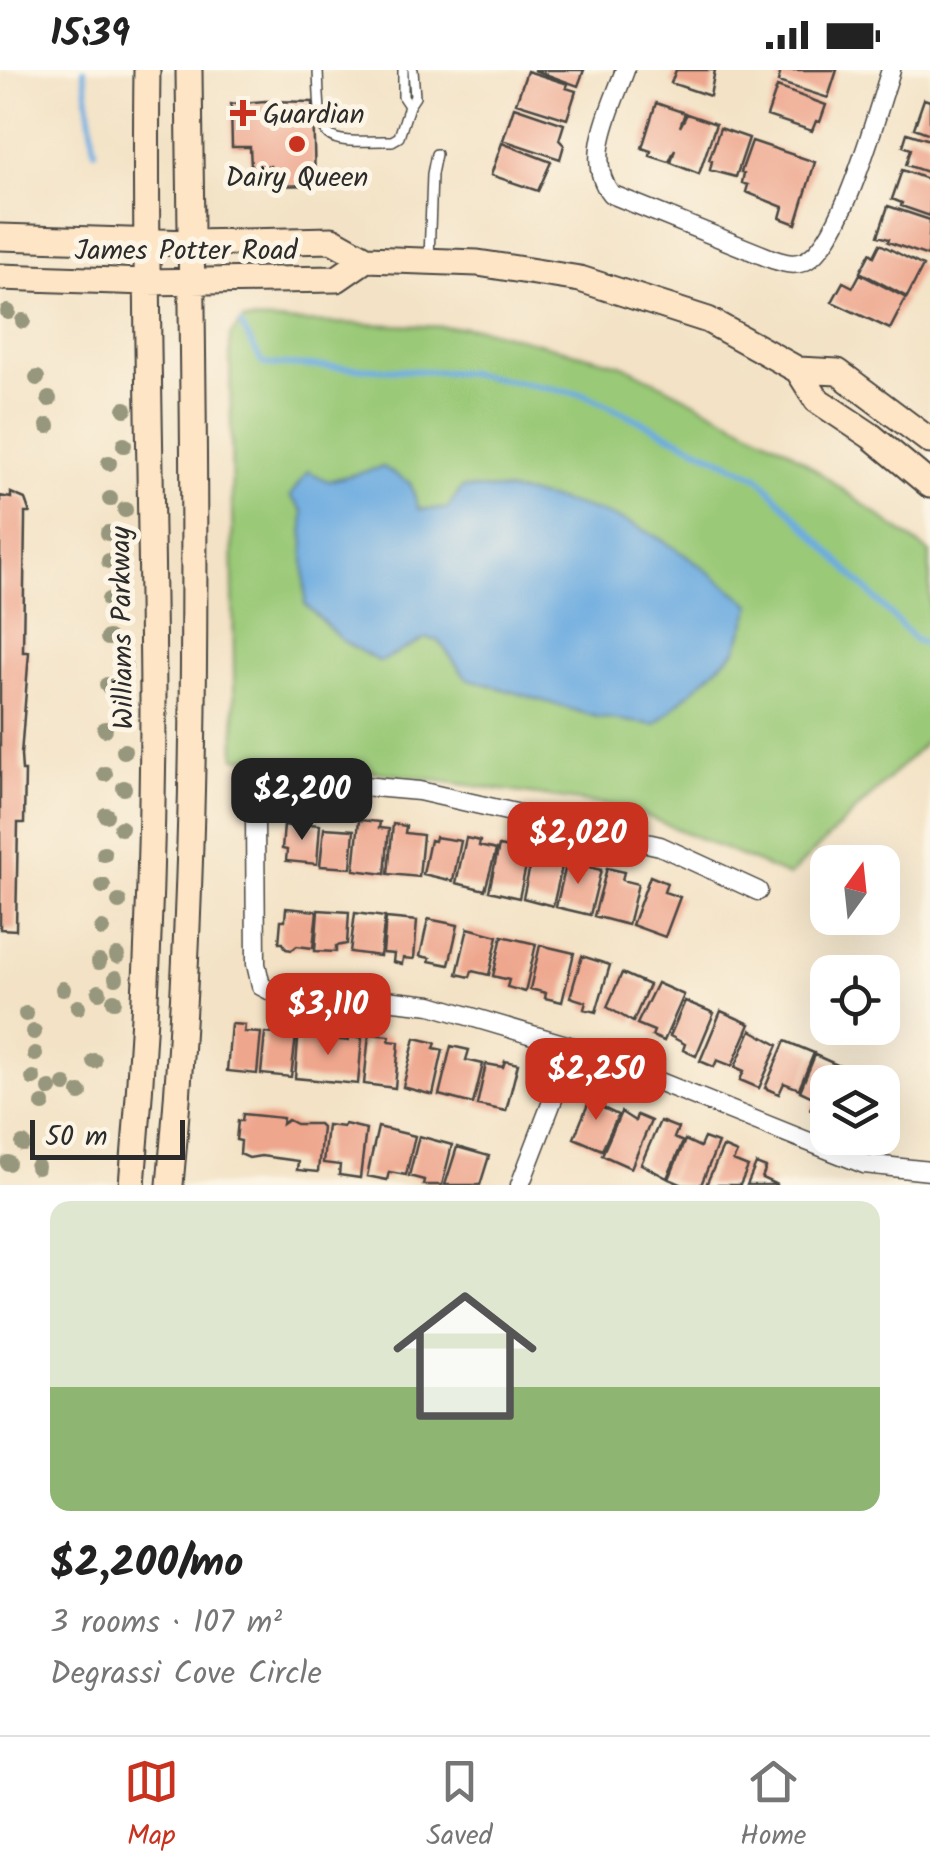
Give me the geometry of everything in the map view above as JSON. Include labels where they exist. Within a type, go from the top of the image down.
[{"type":"main road","name":"Williams Parkway","points":[[132,1185],[142,1068],[153,700],[144,240],[148,70]]},
{"type":"main road","points":[[170,1185],[187,986],[192,700],[190,70]]},
{"type":"main road","name":"James Potter Road","points":[[0,236],[191,242],[332,240],[366,259],[429,260],[555,274],[708,320],[798,370],[838,372],[930,440]]},
{"type":"main road","name":"James Potter Road","points":[[0,278],[146,282],[336,279],[366,259]]},
{"type":"main road","name":"James Potter Road","points":[[798,370],[818,400],[930,485]]},
{"type":"street","points":[[625,70],[599,157],[601,180],[611,194],[618,200],[793,264],[818,251],[837,222],[891,70]]},
{"type":"street","points":[[758,890],[660,846],[437,795],[294,780],[270,786],[255,816],[256,964],[262,986],[282,996],[311,992],[431,1005],[573,1047],[864,1164],[930,1171]]},
{"type":"street","points":[[520,1185],[573,1047]]},
{"type":"lane","points":[[318,70],[323,132],[342,142],[392,141],[401,134],[415,97],[413,70]]},
{"type":"lane","points":[[403,70],[403,97],[409,106]]},
{"type":"lane","points":[[429,260],[436,154]]},
{"type":"green space","points":[[243,320],[480,328],[623,365],[786,448],[930,553],[930,738],[821,845],[810,845],[810,855],[789,876],[627,808],[280,758],[235,758],[230,336]]},
{"type":"water","points":[[383,467],[410,483],[419,509],[447,509],[462,488],[482,488],[563,502],[638,527],[689,558],[752,605],[736,650],[655,725],[597,717],[466,678],[439,641],[426,638],[380,662],[341,640],[305,604],[303,511],[290,496],[308,471],[328,481]]},
{"type":"building","points":[[534,70],[584,70],[578,86]]},
{"type":"building","points":[[676,70],[715,70],[710,96],[671,83]]},
{"type":"building","points":[[781,70],[837,70],[828,98],[778,82]]},
{"type":"building","points":[[527,71],[568,84],[566,88],[576,91],[567,119],[516,103]]},
{"type":"building","points":[[777,87],[826,105],[812,131],[767,116]]},
{"type":"building","points":[[924,99],[930,101],[930,134],[914,128]]},
{"type":"building","points":[[313,102],[315,185],[271,186],[270,166],[251,167],[250,147],[232,147],[231,104]]},
{"type":"building","points":[[656,103],[685,113],[680,127],[687,114],[716,124],[699,174],[671,163],[675,149],[669,162],[650,156],[651,151],[642,148]]},
{"type":"building","points":[[514,107],[564,124],[559,140],[564,145],[560,159],[503,140]]},
{"type":"building","points":[[720,128],[749,138],[736,177],[710,170],[709,160]]},
{"type":"building","points":[[907,133],[930,140],[930,173],[906,165],[911,149],[903,146]]},
{"type":"building","points":[[752,141],[815,162],[796,224],[780,218],[783,207],[746,192],[748,185],[742,183],[741,172]]},
{"type":"building","points":[[502,143],[551,162],[538,191],[491,175]]},
{"type":"building","points":[[902,170],[930,180],[930,216],[892,199]]},
{"type":"building","points":[[888,206],[930,220],[928,256],[878,236]]},
{"type":"building","points":[[880,244],[923,266],[907,297],[860,272]]},
{"type":"building","points":[[860,274],[906,298],[890,329],[832,302],[843,282],[853,287]]},
{"type":"building","points":[[11,493],[25,499],[30,513],[25,513],[23,652],[29,652],[21,755],[25,771],[24,823],[18,823],[16,930],[0,929],[0,496],[11,498]]},
{"type":"building","points":[[359,820],[380,822],[379,828],[389,829],[385,874],[354,870]]},
{"type":"building","points":[[290,822],[320,825],[317,864],[286,861],[287,850],[282,849],[284,825],[290,826]]},
{"type":"building","points":[[393,824],[406,826],[405,833],[423,835],[419,877],[388,874]]},
{"type":"building","points":[[324,828],[354,830],[351,868],[320,866]]},
{"type":"building","points":[[435,837],[461,841],[453,881],[423,874],[430,840]]},
{"type":"building","points":[[466,838],[496,850],[485,890],[456,883]]},
{"type":"building","points":[[499,846],[528,857],[519,898],[489,891]]},
{"type":"building","points":[[534,848],[563,862],[553,906],[523,898]]},
{"type":"building","points":[[568,857],[601,870],[590,915],[556,907]]},
{"type":"building","points":[[607,868],[624,872],[622,880],[638,884],[628,925],[594,916]]},
{"type":"building","points":[[650,876],[667,883],[664,892],[680,897],[665,937],[632,925]]},
{"type":"building","points":[[286,908],[317,911],[313,948],[297,946],[292,950],[279,943]]},
{"type":"building","points":[[318,910],[349,912],[347,944],[336,946],[336,952],[315,951]]},
{"type":"building","points":[[355,913],[385,917],[380,956],[350,952]]},
{"type":"building","points":[[386,918],[417,921],[414,959],[403,958],[402,964],[393,962],[394,954],[383,953]]},
{"type":"building","points":[[428,919],[458,925],[449,965],[420,956]]},
{"type":"building","points":[[468,928],[498,936],[489,975],[472,971],[470,977],[457,974]]},
{"type":"building","points":[[502,936],[536,944],[525,992],[507,987],[509,980],[493,976]]},
{"type":"building","points":[[540,945],[574,953],[562,1002],[530,989]]},
{"type":"building","points":[[582,956],[610,965],[596,1012],[584,1009],[586,1002],[570,997]]},
{"type":"building","points":[[622,973],[649,985],[633,1022],[607,1007]]},
{"type":"building","points":[[657,983],[684,995],[664,1041],[652,1036],[654,1031],[637,1024]]},
{"type":"building","points":[[685,1001],[714,1013],[696,1056],[683,1050],[685,1044],[670,1036]]},
{"type":"building","points":[[721,1011],[750,1024],[732,1066],[717,1060],[714,1067],[700,1061]]},
{"type":"building","points":[[231,1024],[245,1025],[244,1032],[261,1033],[257,1074],[227,1071]]},
{"type":"building","points":[[299,1028],[313,1029],[313,1037],[348,1041],[349,1037],[362,1038],[358,1084],[295,1078]]},
{"type":"building","points":[[751,1030],[778,1045],[759,1088],[740,1080],[744,1071],[735,1067]]},
{"type":"building","points":[[265,1033],[296,1036],[291,1077],[261,1074]]},
{"type":"building","points":[[369,1034],[390,1036],[389,1041],[399,1042],[395,1088],[364,1084]]},
{"type":"building","points":[[415,1038],[436,1043],[434,1048],[443,1050],[433,1095],[403,1087]]},
{"type":"building","points":[[785,1041],[814,1053],[799,1089],[784,1083],[779,1094],[765,1088]]},
{"type":"building","points":[[451,1046],[469,1050],[466,1060],[483,1064],[473,1104],[439,1095]]},
{"type":"building","points":[[815,1055],[837,1065],[811,1065]]},
{"type":"building","points":[[505,1061],[518,1064],[506,1111],[477,1105],[486,1064],[503,1067]]},
{"type":"building","points":[[810,1067],[810,1096],[800,1091]]},
{"type":"building","points":[[593,1092],[606,1097],[603,1108],[618,1115],[602,1150],[574,1138]]},
{"type":"building","points":[[621,1112],[635,1121],[637,1115],[651,1121],[631,1168],[602,1155]]},
{"type":"building","points":[[243,1114],[283,1118],[282,1124],[288,1120],[319,1124],[322,1127],[318,1172],[297,1170],[298,1161],[240,1154],[241,1141],[236,1140],[238,1121],[242,1121]]},
{"type":"building","points":[[660,1121],[678,1128],[674,1138],[683,1142],[667,1178],[641,1164]]},
{"type":"building","points":[[327,1125],[366,1129],[360,1178],[339,1175],[340,1165],[323,1163]]},
{"type":"building","points":[[378,1127],[415,1136],[406,1175],[389,1172],[387,1180],[367,1176]]},
{"type":"building","points":[[419,1136],[452,1145],[442,1185],[423,1185],[424,1180],[409,1176]]},
{"type":"building","points":[[704,1138],[718,1143],[701,1185],[683,1185],[669,1179],[685,1140],[700,1147]]},
{"type":"building","points":[[457,1147],[489,1156],[480,1185],[445,1185]]},
{"type":"building","points":[[723,1147],[737,1153],[733,1161],[748,1167],[740,1185],[706,1185]]},
{"type":"building","points":[[756,1164],[766,1168],[762,1178],[777,1185],[747,1185]]},
{"type":"waterway","points":[[84,70],[95,151]]},
{"type":"waterway","points":[[241,325],[263,364],[469,373],[586,395],[758,477],[915,640],[930,645]]},
{"type":"place","name":"Guardian","points":[[243,113]]},
{"type":"place","name":"Dairy Queen","points":[[297,144]]}]
